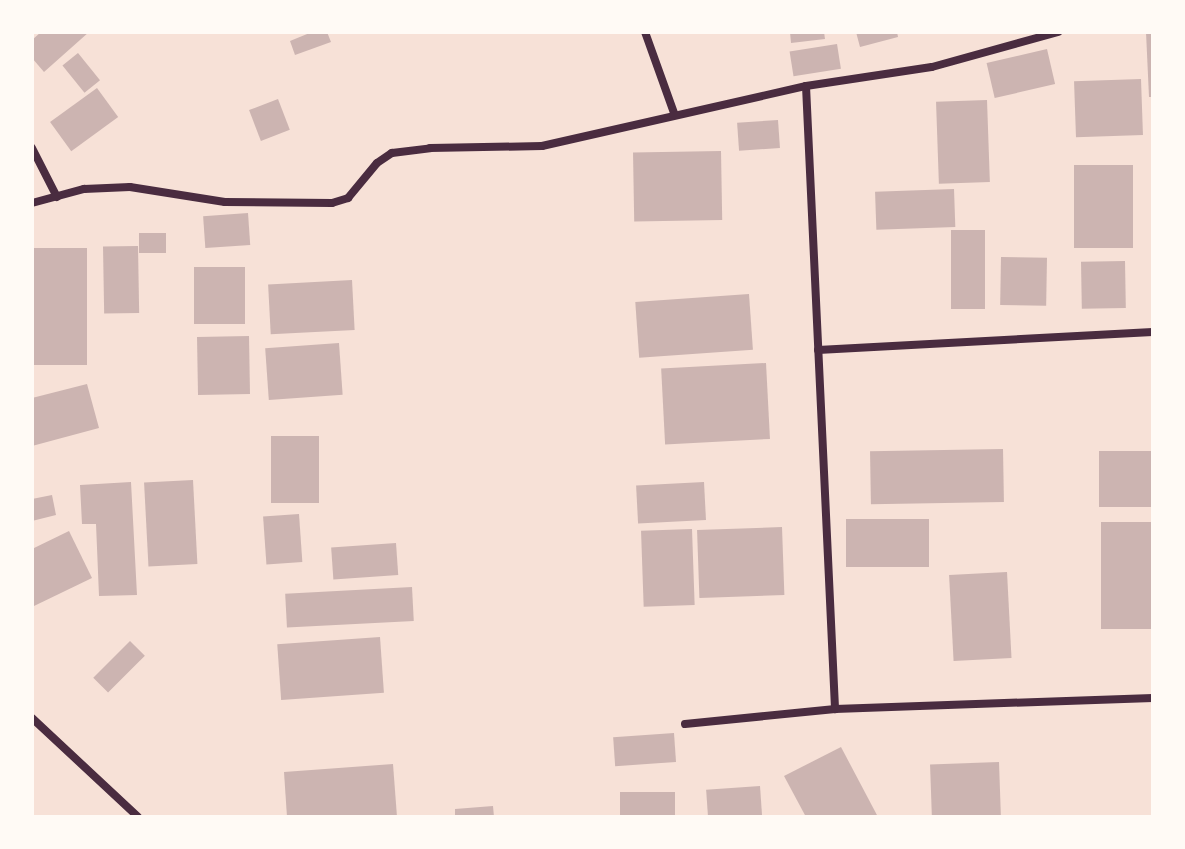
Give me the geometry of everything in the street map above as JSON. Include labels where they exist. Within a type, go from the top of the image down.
[{"type":"street","points":[[645,32],[674,113]]},
{"type":"street","points":[[32,203],[84,189],[130,187],[225,202],[332,203],[348,198],[377,163],[392,153],[430,148],[542,146],[674,113],[806,86],[932,67],[1058,32]]},
{"type":"street","points":[[806,86],[835,709]]},
{"type":"street","points":[[32,148],[57,197]]},
{"type":"street","points":[[818,350],[1153,332]]},
{"type":"street","points":[[685,724],[835,709],[1153,698]]},
{"type":"street","points":[[32,718],[138,817]]},
{"type":"building","points":[[41,32],[89,32],[44,72],[32,58],[32,40]]},
{"type":"building","points":[[312,32],[327,32],[331,42],[295,55],[290,41]]},
{"type":"building","points":[[790,32],[824,32],[825,39],[791,43]]},
{"type":"building","points":[[856,32],[897,32],[898,37],[860,47]]},
{"type":"building","points":[[1146,32],[1153,32],[1153,97],[1149,97]]},
{"type":"building","points":[[837,44],[841,69],[794,76],[790,52]]},
{"type":"building","points":[[1047,49],[1055,84],[995,98],[987,63]]},
{"type":"building","points":[[78,53],[100,80],[84,93],[62,66]]},
{"type":"building","points":[[1141,79],[1143,135],[1076,137],[1074,81]]},
{"type":"building","points":[[97,88],[118,117],[71,151],[50,122]]},
{"type":"building","points":[[278,99],[290,130],[261,141],[249,110]]},
{"type":"building","points":[[987,100],[990,182],[939,184],[936,102]]},
{"type":"building","points":[[778,120],[780,148],[739,151],[737,123]]},
{"type":"building","points":[[721,151],[722,220],[634,222],[633,153]]},
{"type":"building","points":[[1074,165],[1133,165],[1133,248],[1074,248]]},
{"type":"building","points":[[954,189],[955,227],[876,230],[875,192]]},
{"type":"building","points":[[248,213],[250,245],[205,248],[203,216]]},
{"type":"building","points":[[951,230],[985,230],[985,309],[951,309]]},
{"type":"building","points":[[139,233],[166,233],[166,253],[139,253]]},
{"type":"building","points":[[138,246],[139,313],[104,314],[103,247]]},
{"type":"building","points":[[32,248],[87,248],[87,365],[32,365]]},
{"type":"building","points":[[1001,257],[1047,258],[1046,306],[1000,305]]},
{"type":"building","points":[[1125,261],[1126,308],[1082,309],[1081,262]]},
{"type":"building","points":[[194,267],[245,267],[245,324],[194,324]]},
{"type":"building","points":[[352,280],[355,330],[271,334],[268,284]]},
{"type":"building","points":[[749,294],[753,350],[639,358],[635,302]]},
{"type":"building","points":[[249,336],[250,394],[198,395],[197,337]]},
{"type":"building","points":[[339,343],[343,395],[269,400],[265,348]]},
{"type":"building","points":[[766,363],[770,439],[665,444],[661,368]]},
{"type":"building","points":[[87,384],[99,428],[32,446],[32,398]]},
{"type":"building","points":[[271,436],[319,436],[319,503],[271,503]]},
{"type":"building","points":[[1003,449],[1004,502],[871,504],[870,451]]},
{"type":"building","points":[[1099,451],[1153,451],[1153,507],[1099,507]]},
{"type":"building","points":[[193,480],[197,564],[148,566],[144,483]]},
{"type":"building","points":[[131,482],[137,595],[99,596],[96,524],[82,524],[80,485]]},
{"type":"building","points":[[704,482],[706,520],[638,524],[636,486]]},
{"type":"building","points":[[52,495],[56,515],[32,521],[32,499]]},
{"type":"building","points":[[299,514],[302,562],[266,564],[263,517]]},
{"type":"building","points":[[846,519],[929,519],[929,567],[846,567]]},
{"type":"building","points":[[1101,522],[1153,522],[1153,629],[1101,629]]},
{"type":"building","points":[[782,527],[784,595],[699,598],[697,530]]},
{"type":"building","points":[[692,529],[695,605],[644,607],[641,531]]},
{"type":"building","points":[[69,531],[92,578],[34,606],[32,549]]},
{"type":"building","points":[[396,543],[398,575],[333,579],[331,548]]},
{"type":"building","points":[[1007,572],[1012,658],[954,661],[949,575]]},
{"type":"building","points":[[412,587],[414,621],[287,628],[285,594]]},
{"type":"building","points":[[380,637],[384,693],[281,700],[277,644]]},
{"type":"building","points":[[130,641],[145,656],[108,693],[93,678]]},
{"type":"building","points":[[674,733],[676,762],[615,766],[613,737]]},
{"type":"building","points":[[841,747],[878,817],[806,817],[784,776]]},
{"type":"building","points":[[999,762],[1001,817],[932,817],[930,764]]},
{"type":"building","points":[[393,764],[397,817],[287,817],[284,772]]},
{"type":"building","points":[[760,786],[762,817],[708,817],[706,790]]},
{"type":"building","points":[[620,792],[675,792],[675,817],[620,817]]},
{"type":"building","points":[[493,806],[494,817],[455,817],[455,809]]}]
